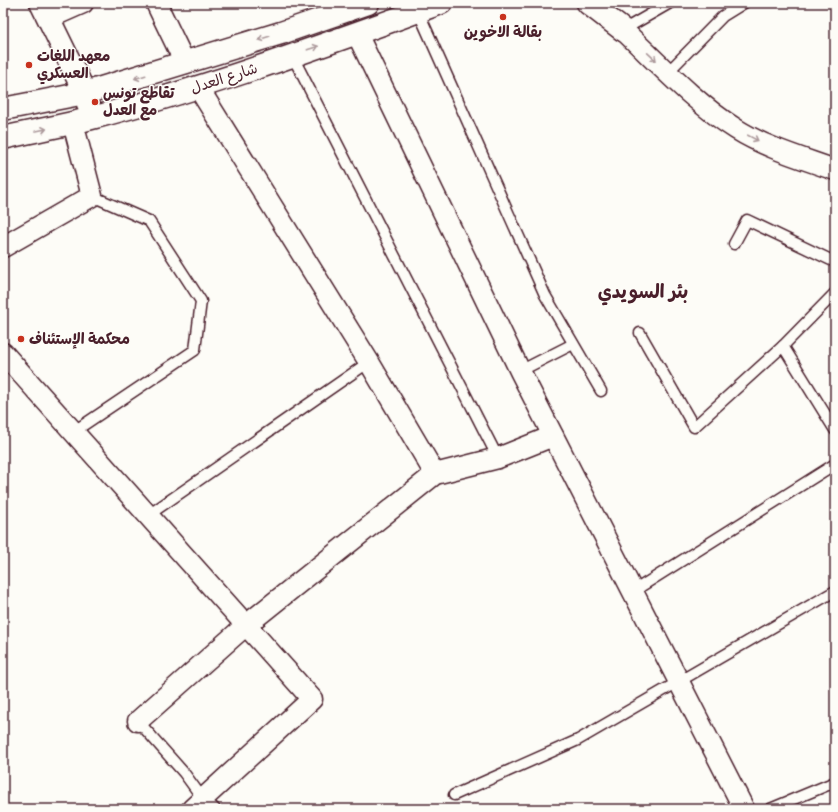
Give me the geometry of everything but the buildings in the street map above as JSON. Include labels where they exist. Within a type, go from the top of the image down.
[{"type":"street","points":[[3,247],[92,196],[82,120],[85,93],[45,10],[83,3]]},
{"type":"street","points":[[156,3],[185,63]]},
{"type":"street","name":"شارع العدل","points":[[3,109],[85,93],[185,63],[368,3]]},
{"type":"street","name":"شارع العدل","points":[[3,138],[82,120],[198,87],[357,34],[441,3]]},
{"type":"street","points":[[588,3],[623,30],[718,117],[737,129],[779,150],[835,170]]},
{"type":"street","points":[[357,34],[520,371],[744,809]]},
{"type":"street","points":[[198,87],[369,362],[435,474]]},
{"type":"street","points":[[3,353],[245,626],[312,699],[203,806]]},
{"type":"street","points":[[138,722],[245,626],[435,474],[498,458],[553,436]]},
{"type":"lane","points":[[623,30],[670,3]]},
{"type":"lane","points":[[668,72],[723,16],[744,3]]},
{"type":"lane","points":[[418,11],[545,294],[601,391]]},
{"type":"lane","points":[[292,55],[498,458]]},
{"type":"lane","points":[[72,432],[194,350],[201,301],[149,221],[92,196]]},
{"type":"lane","points":[[734,244],[747,220],[835,262]]},
{"type":"lane","points":[[640,333],[694,427],[782,346],[835,294]]},
{"type":"lane","points":[[520,371],[573,344]]},
{"type":"lane","points":[[782,346],[835,430]]},
{"type":"lane","points":[[147,516],[369,362]]},
{"type":"lane","points":[[632,592],[835,464]]},
{"type":"lane","points":[[454,795],[578,740],[835,591]]},
{"type":"lane","points":[[138,722],[184,773],[203,806]]},
{"type":"lane","points":[[770,809],[835,782]]},
{"type":"place","name":"بقالة الاخوين","points":[[503,17]]},
{"type":"place","name":"معهد اللغات العسكري","points":[[29,65]]},
{"type":"place","name":"تقاطع تونس مع العدل","points":[[95,102]]},
{"type":"place","name":"محكمة الإستئناف","points":[[21,339]]},
{"type":"district","name":"بئر السويدي","points":[[643,291]]}]
